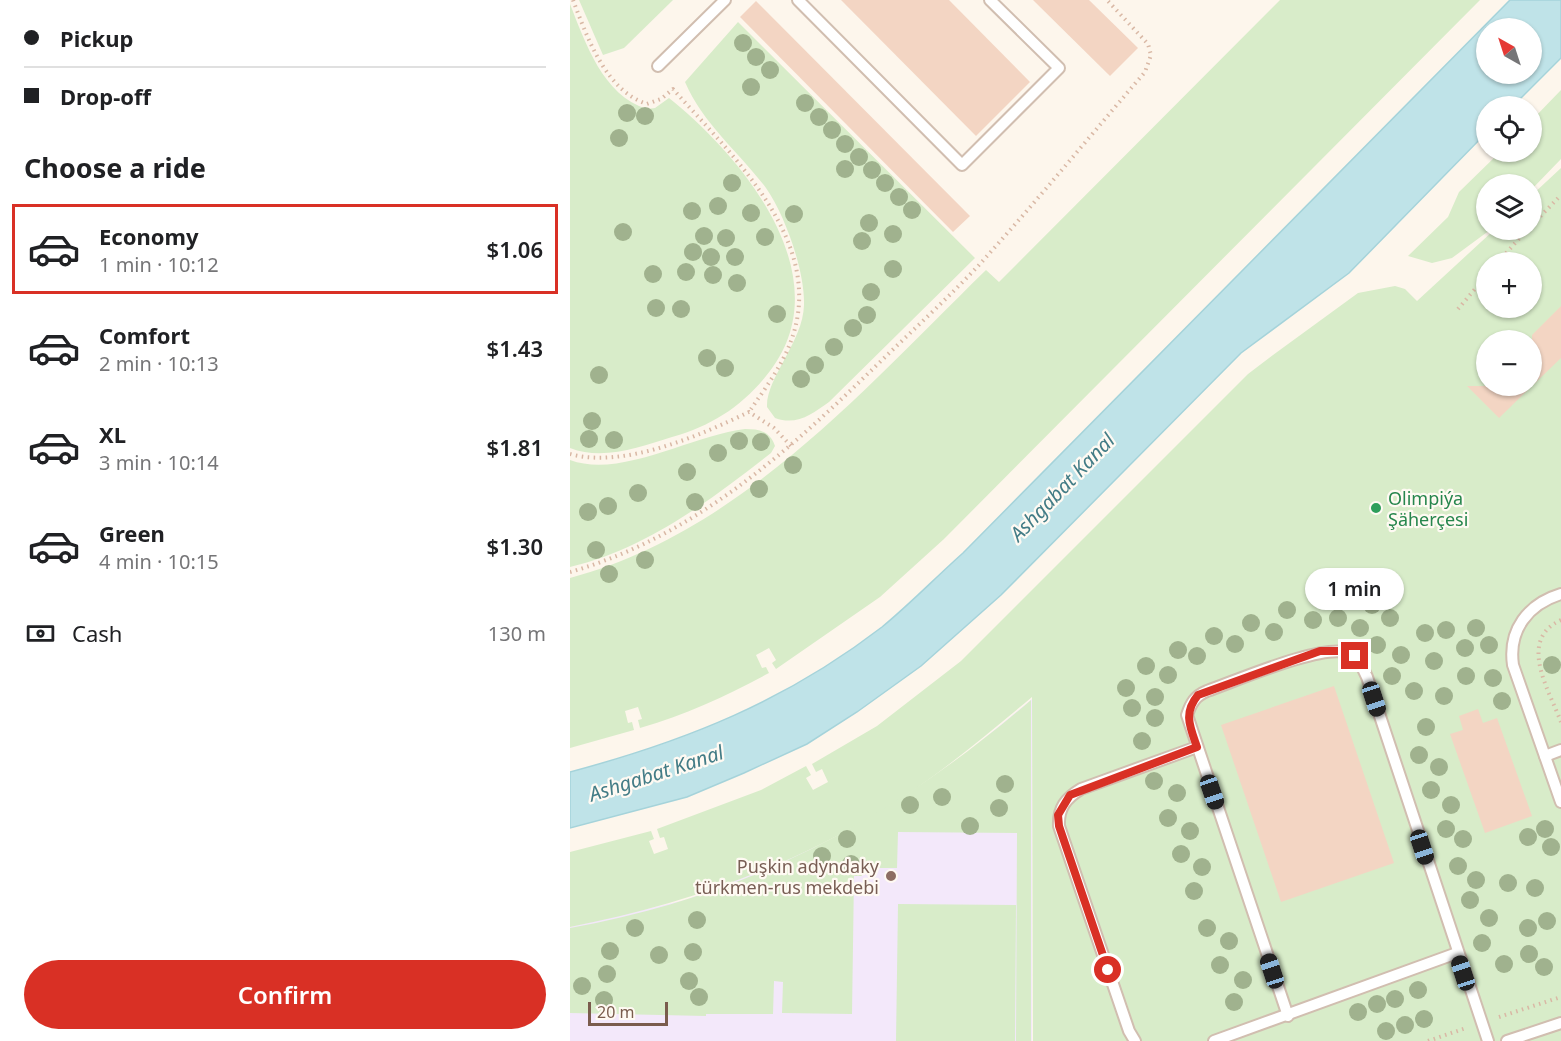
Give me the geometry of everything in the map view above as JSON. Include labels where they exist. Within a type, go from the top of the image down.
[{"type":"lane","points":[[658,66],[725,0]]},
{"type":"lane","points":[[798,0],[962,165],[1059,68],[990,0]]},
{"type":"lane","points":[[1561,594],[1548,598],[1525,616],[1518,626],[1511,653],[1561,802]]},
{"type":"lane","points":[[1287,1016],[1187,715],[1190,704],[1198,695],[1320,651],[1345,651],[1355,656],[1367,677],[1488,1041]]},
{"type":"lane","points":[[1135,1041],[1125,1021],[1059,826],[1058,815],[1070,795],[1081,789],[1197,747]]},
{"type":"lane","points":[[1545,756],[1561,750]]},
{"type":"lane","points":[[1214,1041],[1457,953]]},
{"type":"lane","points":[[1507,1041],[1561,1023]]},
{"type":"path","points":[[570,454],[598,458],[640,452],[715,428],[749,412],[792,341],[800,307],[799,278],[789,247],[763,192],[673,89],[661,99],[647,104],[630,95],[606,69],[573,0]]},
{"type":"path","points":[[570,572],[630,551],[716,504],[791,446],[978,266],[1145,72],[1151,55],[1148,44],[1107,0]]},
{"type":"path","points":[[1542,215],[1561,195]]},
{"type":"path","points":[[1507,252],[1518,240]]},
{"type":"path","points":[[1458,309],[1476,288]]},
{"type":"path","points":[[749,412],[774,428],[791,446]]},
{"type":"path","points":[[1561,620],[1542,634],[1537,648],[1561,722]]},
{"type":"path","points":[[1510,1014],[1561,997]]},
{"type":"path","points":[[1428,1041],[1451,1033]]},
{"type":"shaded area","name":"Puşkin adyndaky türkmen-rus mekdebi","points":[[1032,699],[1032,1041],[570,1041],[570,927],[685,900],[772,867],[839,836],[880,813],[958,760]]},
{"type":"green space","points":[[579,0],[673,0],[624,48],[603,55]]},
{"type":"green space","points":[[1280,0],[1480,0],[944,539],[880,597],[776,669],[772,663],[776,660],[769,648],[756,655],[762,668],[766,667],[769,673],[738,689],[690,711],[640,728],[638,720],[642,719],[638,707],[625,711],[628,723],[632,722],[634,730],[570,748],[570,578],[632,556],[690,527],[745,492],[796,451],[846,408],[986,270],[999,282]]},
{"type":"green space","points":[[570,4],[589,50],[607,80],[619,92],[632,102],[647,109],[655,108],[669,98],[727,154],[754,188],[776,224],[790,262],[795,301],[788,339],[766,376],[736,406],[700,427],[634,448],[608,453],[583,452],[570,448]]},
{"type":"green space","points":[[738,22],[975,258],[829,402],[804,418],[790,421],[775,418],[767,407],[772,384],[792,346],[802,319],[803,291],[797,260],[787,228],[773,199],[756,175],[711,125],[685,82]]},
{"type":"green space","points":[[1561,90],[1561,159],[1542,179],[1542,174],[1477,174],[1490,162],[1542,162],[1542,110]]},
{"type":"green space","name":"Olimpiýa Şäherçesi","points":[[1561,168],[1561,1041],[1033,1041],[1032,697],[920,786],[880,812],[807,851],[730,883],[690,896],[651,908],[570,927],[570,852],[651,831],[654,839],[649,841],[654,854],[668,849],[664,837],[660,838],[657,829],[761,790],[806,766],[811,775],[806,778],[813,790],[828,782],[822,769],[816,772],[812,764],[877,726],[961,661],[1248,374],[1358,293],[1395,286],[1405,289],[1417,301],[1483,240],[1542,240],[1542,186]]},
{"type":"green space","points":[[1476,175],[1476,240],[1452,258],[1432,263],[1408,256],[1448,217],[1459,192]]},
{"type":"green space","points":[[745,429],[759,430],[767,434],[775,446],[771,453],[676,521],[625,548],[570,567],[570,460],[590,464],[611,464],[634,460],[702,439]]},
{"type":"green space","points":[[1031,700],[1031,1041],[1016,1041],[1017,833],[898,832],[897,868],[862,868],[862,876],[854,876],[852,1014],[782,1013],[783,982],[774,981],[773,1014],[706,1014],[706,1016],[570,1013],[570,928],[636,914],[699,895],[759,873],[817,846],[872,816],[926,781],[979,743]]},
{"type":"green space","points":[[898,904],[1016,905],[1015,1041],[896,1041]]},
{"type":"water","points":[[1510,0],[1561,0],[1561,58],[1542,77],[1542,18],[1492,18]]},
{"type":"water","name":"Ashgabat Kanal","points":[[1476,34],[1476,84],[1535,84],[1523,96],[1476,96],[1476,143],[1349,273],[1241,353],[1001,595],[921,666],[857,712],[807,744],[687,797],[570,828],[570,772],[654,747],[734,716],[809,677],[882,627],[963,553]]},
{"type":"building","points":[[841,0],[949,0],[1030,82],[976,136]]},
{"type":"building","points":[[1033,0],[1089,0],[1138,48],[1110,76]]},
{"type":"building","points":[[756,1],[970,216],[953,232],[740,17]]},
{"type":"building","points":[[1561,306],[1561,358],[1542,376],[1542,330],[1537,330]]},
{"type":"building","points":[[1467,386],[1476,386],[1476,395]]},
{"type":"building","points":[[1477,396],[1522,396],[1499,418]]},
{"type":"building","points":[[1334,686],[1394,863],[1281,902],[1221,725]]},
{"type":"building","points":[[1478,709],[1483,723],[1497,718],[1532,816],[1485,833],[1450,734],[1463,730],[1459,716]]},
{"type":"place","name":"Olimpiýa Şäherçesi","points":[[1376,508]]},
{"type":"place","name":"Puşkin adyndaky türkmen-rus mekdebi","points":[[891,876]]},
{"type":"route","points":[[1108,970],[1059,826],[1058,815],[1070,795],[1197,747],[1187,715],[1190,704],[1198,695],[1320,651],[1345,651],[1355,656]]}]
